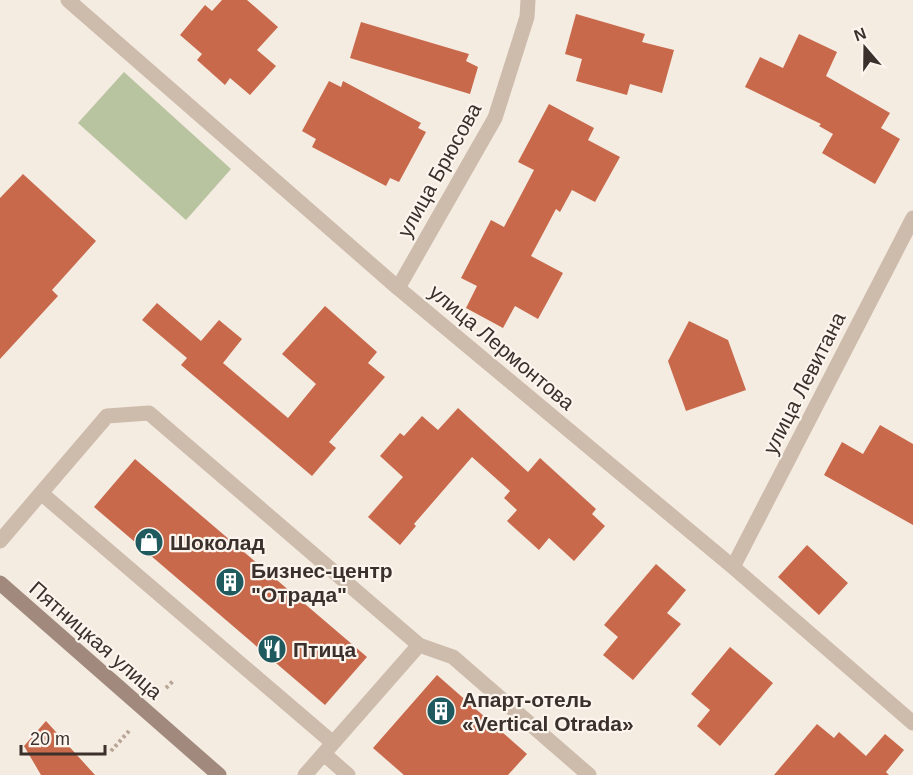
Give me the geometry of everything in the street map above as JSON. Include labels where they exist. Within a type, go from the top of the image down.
[{"type":"street","name":"улица Лермонтова","points":[[68,0],[398,288],[733,567],[913,723]]},
{"type":"street","name":"улица Брюсова","points":[[398,288],[495,118],[527,17],[528,0]]},
{"type":"street","name":"улица Левитана","points":[[733,567],[913,218]]},
{"type":"street","points":[[0,541],[107,416],[149,413],[419,645],[453,657],[589,775]]},
{"type":"street","points":[[41,493],[328,748],[348,775]]},
{"type":"street","name":"Пятницкая улица","points":[[0,584],[219,775]]},
{"type":"street","points":[[305,775],[419,645]]},
{"type":"path","points":[[166,688],[174,680]]},
{"type":"path","points":[[111,751],[129,731]]},
{"type":"green space","points":[[124,72],[231,169],[186,220],[78,123]]},
{"type":"building","points":[[222,0],[247,0],[278,27],[257,50],[276,66],[250,95],[230,78],[225,85],[197,60],[202,54],[180,35],[205,5],[212,11]]},
{"type":"building","points":[[576,14],[645,34],[642,42],[674,50],[662,93],[630,84],[627,95],[576,81],[582,59],[565,54]]},
{"type":"building","points":[[361,22],[469,54],[466,61],[478,67],[470,94],[350,58]]},
{"type":"building","points":[[799,34],[837,52],[826,76],[890,113],[881,128],[900,139],[875,184],[822,153],[833,134],[819,126],[821,124],[745,87],[760,57],[783,68]]},
{"type":"building","points":[[329,81],[341,87],[343,81],[421,123],[418,128],[426,132],[399,182],[390,178],[386,186],[312,147],[316,139],[302,131]]},
{"type":"building","points":[[549,104],[594,128],[588,140],[620,157],[595,202],[572,190],[560,212],[556,209],[531,256],[563,273],[538,319],[515,306],[503,328],[466,308],[477,286],[461,278],[491,220],[504,227],[534,170],[518,162]]},
{"type":"building","points":[[23,174],[96,241],[52,290],[58,296],[0,359],[0,198]]},
{"type":"building","points":[[157,303],[201,341],[219,320],[242,339],[223,363],[288,418],[316,384],[282,354],[325,306],[377,352],[368,363],[385,377],[329,442],[336,448],[312,476],[181,365],[187,358],[142,320]]},
{"type":"building","points":[[689,321],[728,340],[746,390],[686,411],[668,361]]},
{"type":"building","points":[[458,408],[528,472],[540,458],[596,509],[592,514],[605,526],[574,561],[549,538],[539,550],[507,521],[517,510],[504,498],[510,491],[472,457],[414,524],[416,526],[400,545],[368,517],[403,477],[380,456],[400,433],[404,436],[422,416],[438,430]]},
{"type":"building","points":[[880,425],[913,444],[913,525],[824,475],[842,442],[863,454]]},
{"type":"building","name":"Бизнес-центр \"Отрада\"","points":[[135,459],[367,657],[325,705],[94,507]]},
{"type":"building","points":[[807,545],[848,583],[819,615],[778,577]]},
{"type":"building","points":[[656,564],[686,590],[667,613],[681,624],[633,680],[603,655],[618,637],[604,625]]},
{"type":"building","points":[[730,647],[773,683],[720,746],[697,726],[710,710],[691,694]]},
{"type":"building","name":"Апарт-отель «Vertical Otrada»","points":[[437,675],[527,754],[508,775],[404,775],[373,748]]},
{"type":"building","points":[[46,721],[95,775],[41,775],[24,746]]},
{"type":"building","points":[[817,724],[834,738],[839,732],[866,756],[885,734],[904,750],[886,772],[889,775],[774,775]]},
{"type":"place","name":"Шоколад","points":[[149,542]]},
{"type":"place","name":"Бизнес-центр \"Отрада\"","points":[[230,582]]},
{"type":"place","name":"Птица","points":[[272,649]]},
{"type":"place","name":"Апарт-отель «Vertical Otrada»","points":[[441,711]]}]
